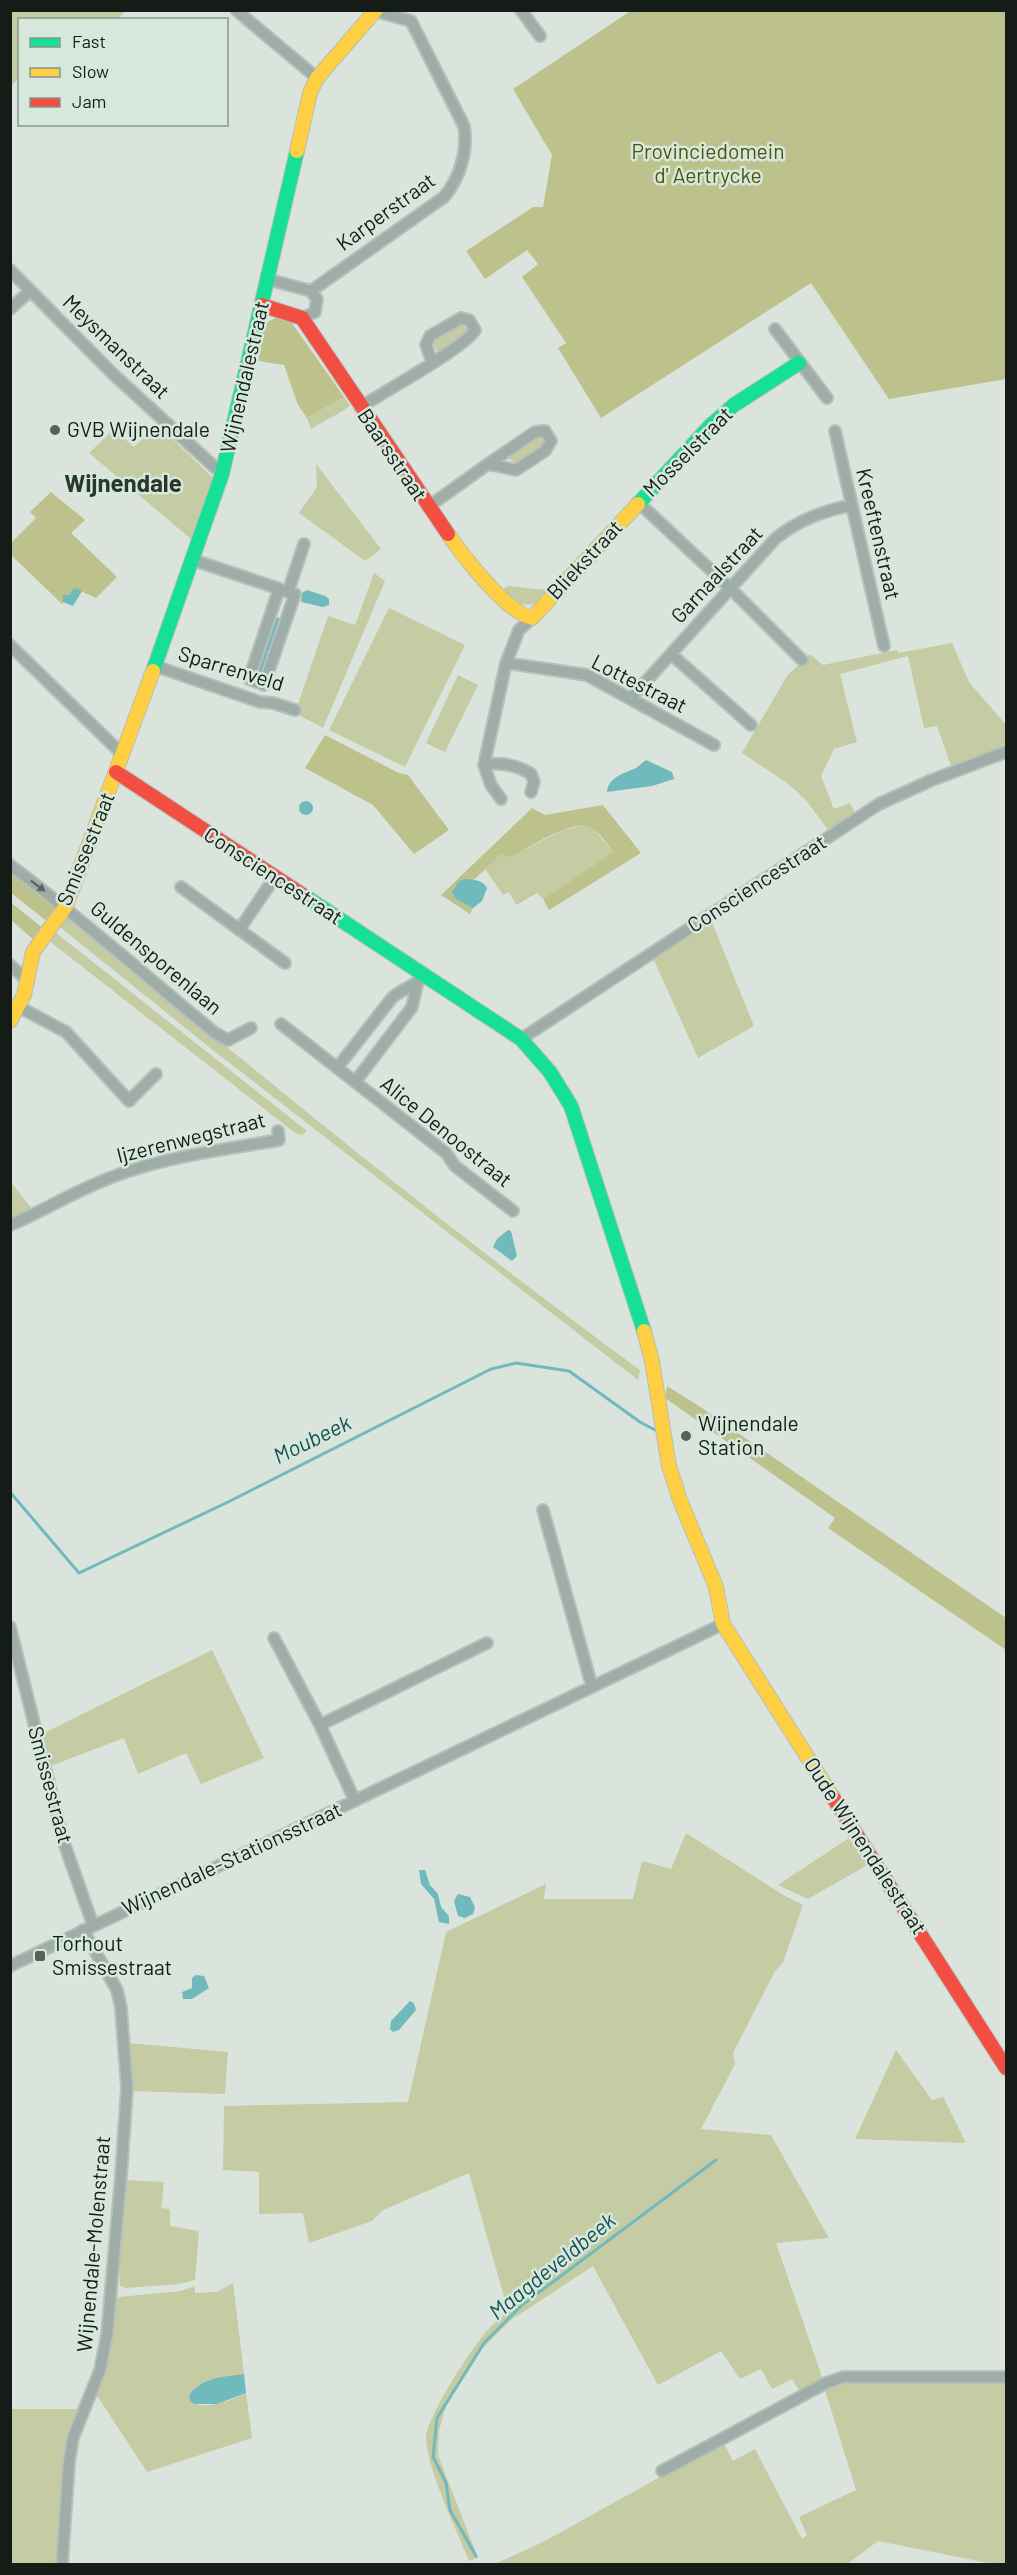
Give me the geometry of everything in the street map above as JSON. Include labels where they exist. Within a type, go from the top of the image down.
[{"type":"street","points":[[236,10],[317,78]]},
{"type":"street","points":[[521,10],[540,36]]},
{"type":"street","name":"Wijnendalestraat","points":[[123,755],[222,474],[310,93],[317,78],[376,11]]},
{"type":"street","name":"Karperstraat","points":[[311,291],[444,197],[459,175],[466,135],[459,116],[411,21],[376,11]]},
{"type":"street","name":"Meysmanstraat","points":[[10,270],[112,373],[222,474]]},
{"type":"street","points":[[261,305],[302,318],[315,312],[316,299],[311,291],[267,279]]},
{"type":"street","points":[[10,309],[30,291]]},
{"type":"street","name":"Baarsstraat","points":[[302,318],[428,507],[484,580],[526,617]]},
{"type":"street","points":[[360,407],[432,362],[472,337],[475,330],[469,320],[461,318],[430,336],[426,345],[432,362]]},
{"type":"street","points":[[776,329],[798,363],[827,398]]},
{"type":"street","name":"Mosselstraat","points":[[638,502],[710,426],[734,405],[798,363]]},
{"type":"street","points":[[428,507],[488,464],[535,432],[545,431],[551,441],[545,451],[516,470],[488,464]]},
{"type":"street","name":"Kreeftenstraat","points":[[835,431],[884,646]]},
{"type":"street","points":[[638,502],[730,588],[802,660]]},
{"type":"street","name":"Bliekstraat","points":[[484,765],[506,663],[526,617],[638,502]]},
{"type":"street","name":"Garnaalstraat","points":[[630,699],[776,538],[811,516],[852,505]]},
{"type":"street","name":"Sparrenveld","points":[[284,590],[295,594],[264,685],[249,679],[284,590],[304,544]]},
{"type":"street","points":[[193,560],[284,590]]},
{"type":"street","points":[[10,645],[123,755]]},
{"type":"street","points":[[671,654],[751,725]]},
{"type":"street","name":"Lottestraat","points":[[506,663],[587,675],[714,745]]},
{"type":"street","name":"Sparrenveld","points":[[155,666],[260,702],[273,703],[295,710]]},
{"type":"street","name":"Consciencestraat","points":[[521,1039],[879,804],[932,780],[1006,752]]},
{"type":"street","name":"Smissestraat","points":[[10,1021],[19,1007],[28,981],[33,952],[65,908],[123,755]]},
{"type":"street","points":[[501,799],[491,785],[484,765],[494,763],[521,768],[531,774],[534,782],[531,792]]},
{"type":"street","name":"Consciencestraat","points":[[116,772],[275,878],[421,980],[521,1039],[549,1072],[571,1107],[648,1345],[674,1483],[721,1603],[723,1624]]},
{"type":"street","name":"Guldensporenlaan","points":[[10,865],[215,1033],[228,1040],[251,1028]]},
{"type":"street","points":[[239,930],[275,878]]},
{"type":"street","points":[[181,887],[285,963]]},
{"type":"street","points":[[10,965],[28,981]]},
{"type":"street","points":[[337,1068],[392,998],[401,990],[421,980]]},
{"type":"street","name":"Alice Denoostraat","points":[[355,1082],[412,1007],[421,980]]},
{"type":"street","points":[[19,1007],[66,1032],[129,1101],[156,1074]]},
{"type":"street","name":"Alice Denoostraat","points":[[281,1024],[446,1153],[455,1166],[513,1211]]},
{"type":"street","name":"Ijzerenwegstraat","points":[[10,1225],[93,1185],[121,1175],[165,1161],[279,1140],[278,1131]]},
{"type":"street","points":[[543,1510],[592,1687]]},
{"type":"street","name":"Wijnendale-Stationsstraat","points":[[10,1966],[723,1624]]},
{"type":"street","name":"Oude Wijnendalestraat","points":[[723,1624],[1006,2068]]},
{"type":"street","name":"Smissestraat","points":[[10,1627],[64,1843],[88,1928]]},
{"type":"street","name":"Wijnendale-Stationsstraat","points":[[274,1638],[320,1725],[356,1801]]},
{"type":"street","points":[[320,1725],[487,1643]]},
{"type":"street","name":"Wijnendale-Molenstraat","points":[[62,2565],[69,2462],[74,2438],[100,2370],[107,2335],[122,2176],[127,2088],[121,2008],[117,1990],[88,1928]]},
{"type":"street","points":[[662,2470],[826,2383],[843,2377],[1006,2377]]},
{"type":"green space","points":[[11,10],[126,10],[118,18],[18,18],[18,79],[11,86]]},
{"type":"green space","name":"Provinciedomein d' Aertrycke","points":[[632,10],[1006,11],[1006,379],[889,399],[811,283],[601,418],[558,348],[566,343],[522,277],[538,264],[527,250],[485,279],[466,251],[533,207],[543,207],[552,155],[513,89]]},
{"type":"green space","points":[[276,318],[287,319],[291,322],[344,397],[307,418],[298,405],[284,365],[258,361],[265,323]]},
{"type":"green space","points":[[462,324],[467,329],[465,333],[438,352],[433,345],[436,341]]},
{"type":"green space","points":[[344,397],[350,405],[346,409],[311,429],[307,418]]},
{"type":"green space","points":[[157,424],[214,479],[191,539],[89,453],[114,429],[134,447]]},
{"type":"green space","points":[[537,437],[542,437],[544,445],[516,463],[509,459],[509,455]]},
{"type":"green space","points":[[316,464],[381,549],[365,561],[299,513],[317,487]]},
{"type":"green space","points":[[51,492],[85,520],[71,533],[117,577],[96,598],[76,589],[62,604],[11,555],[10,544],[36,518],[30,512]]},
{"type":"green space","points":[[374,573],[385,581],[323,728],[295,713],[328,616],[355,625]]},
{"type":"green space","points":[[508,586],[546,590],[543,601],[526,605],[510,599],[504,588]]},
{"type":"green space","points":[[389,608],[465,645],[405,767],[329,730]]},
{"type":"green space","points":[[952,643],[969,682],[1006,725],[1006,746],[951,766],[937,726],[924,728],[908,656],[840,674],[857,742],[834,749],[821,776],[834,809],[850,803],[855,814],[829,831],[805,799],[787,783],[742,753],[787,676],[810,654],[823,665],[897,650],[898,653]]},
{"type":"green space","points":[[458,675],[478,685],[445,752],[426,743]]},
{"type":"green space","points":[[325,735],[399,773],[408,775],[449,830],[414,854],[373,805],[305,768]]},
{"type":"green space","points":[[603,805],[641,853],[549,910],[543,899],[613,852],[600,835],[590,827],[563,830],[515,855],[507,857],[501,854],[456,897],[474,906],[470,914],[441,895],[532,808],[545,815]]},
{"type":"green space","points":[[585,825],[593,828],[613,852],[543,899],[537,893],[516,905],[509,892],[503,895],[485,869],[501,854],[515,855],[563,830]]},
{"type":"green space","points":[[10,871],[59,910],[49,923],[11,893]]},
{"type":"green space","points":[[10,902],[44,929],[35,941],[11,920]]},
{"type":"green space","points":[[69,916],[351,1147],[494,1260],[640,1370],[638,1380],[214,1051],[60,927]]},
{"type":"green space","points":[[711,920],[754,1026],[698,1058],[653,958]]},
{"type":"green space","points":[[55,932],[307,1131],[302,1135],[295,1133],[48,940]]},
{"type":"green space","points":[[10,1181],[33,1210],[10,1221]]},
{"type":"green space","points":[[667,1386],[1006,1618],[1006,1650],[828,1528],[835,1518],[665,1398]]},
{"type":"green space","points":[[212,1650],[264,1758],[201,1784],[186,1753],[138,1774],[124,1738],[48,1767],[40,1735]]},
{"type":"green space","points":[[686,1833],[783,1895],[803,1905],[783,1963],[775,1971],[733,2053],[735,2064],[701,2129],[771,2135],[829,2238],[776,2243],[823,2380],[801,2393],[792,2379],[772,2389],[761,2369],[740,2379],[721,2351],[658,2385],[593,2266],[511,2320],[483,2348],[446,2405],[439,2431],[438,2455],[478,2558],[469,2561],[437,2484],[426,2440],[433,2417],[459,2369],[485,2333],[508,2311],[469,2173],[383,2210],[372,2221],[309,2243],[303,2213],[259,2214],[259,2172],[223,2170],[224,2106],[408,2102],[446,1932],[546,1884],[544,1899],[633,1899],[642,1861],[671,1869]]},
{"type":"green space","points":[[852,1836],[869,1864],[808,1899],[778,1885]]},
{"type":"green space","points":[[128,2043],[228,2052],[225,2094],[130,2091]]},
{"type":"green space","points":[[896,2050],[932,2100],[943,2097],[966,2143],[855,2139]]},
{"type":"green space","points":[[125,2180],[164,2182],[161,2208],[170,2209],[170,2226],[199,2231],[195,2280],[179,2284],[126,2288],[120,2286],[119,2259]]},
{"type":"green space","points":[[233,2283],[244,2374],[207,2381],[189,2395],[190,2401],[196,2404],[210,2405],[226,2402],[246,2393],[252,2438],[147,2472],[96,2394],[107,2361],[114,2302],[119,2297],[181,2291],[195,2286],[195,2293],[217,2292]]},
{"type":"green space","points":[[848,2380],[1006,2382],[1006,2564],[993,2564],[878,2541],[847,2564],[495,2564],[545,2541],[723,2442],[733,2461],[755,2449],[802,2539],[807,2535],[799,2517],[856,2490],[824,2387]]},
{"type":"green space","points":[[11,2409],[81,2409],[64,2447],[55,2564],[11,2564]]},
{"type":"water","points":[[74,588],[82,591],[73,606],[63,602],[63,595],[69,595]]},
{"type":"water","points":[[307,590],[325,596],[329,599],[329,605],[323,607],[301,602],[302,593]]},
{"type":"water","points":[[277,617],[282,620],[271,650],[267,652],[267,666],[258,676],[255,671],[262,652],[266,651],[268,633]]},
{"type":"water","points":[[646,760],[672,772],[674,779],[652,786],[607,792],[613,780]]},
{"type":"water","points":[[306,801],[311,803],[313,808],[311,813],[306,815],[301,813],[299,808],[301,803]]},
{"type":"water","points":[[465,879],[480,881],[487,888],[482,901],[473,908],[456,899],[452,892],[459,881]]},
{"type":"water","points":[[508,1230],[511,1231],[517,1256],[512,1261],[493,1247],[497,1239]]},
{"type":"water","points":[[419,1870],[425,1870],[430,1885],[438,1894],[441,1907],[449,1916],[449,1924],[439,1922],[434,1899],[421,1884]]},
{"type":"water","points":[[458,1894],[470,1897],[475,1907],[473,1914],[465,1918],[458,1916],[454,1901]]},
{"type":"water","points":[[196,1975],[204,1976],[209,1988],[192,1999],[183,1999],[182,1992],[192,1988],[192,1978]]},
{"type":"water","points":[[410,2001],[414,2003],[416,2010],[399,2030],[393,2032],[390,2029],[391,2021]]},
{"type":"water","points":[[244,2374],[246,2393],[217,2404],[194,2404],[190,2401],[189,2395],[194,2389],[207,2381]]},
{"type":"waterway","name":"Moubeek","points":[[10,1492],[79,1573],[228,1502],[491,1369],[516,1363],[569,1371],[640,1422],[655,1430]]},
{"type":"waterway","name":"Maagdeveldbeek","points":[[476,2556],[450,2510],[446,2483],[433,2457],[437,2418],[484,2343],[522,2305],[716,2160]]},
{"type":"traffic: fast","points":[[153,671],[222,474],[297,151]]},
{"type":"traffic: fast","points":[[638,504],[710,426],[734,405],[799,363]]},
{"type":"traffic: fast","points":[[306,897],[521,1039],[550,1072],[571,1106],[644,1331]]},
{"type":"traffic: slow","points":[[297,151],[310,93],[317,78],[376,10]]},
{"type":"traffic: slow","points":[[448,534],[498,595],[510,606],[532,618],[638,504]]},
{"type":"traffic: slow","points":[[10,1021],[24,995],[33,952],[66,906],[153,671]]},
{"type":"traffic: slow","points":[[644,1331],[652,1361],[669,1466],[680,1500],[716,1587],[723,1624],[832,1796]]},
{"type":"traffic: jam","points":[[261,305],[302,318],[448,534]]},
{"type":"traffic: jam","points":[[116,772],[306,897]]},
{"type":"traffic: jam","points":[[832,1796],[1006,2068]]},
{"type":"place","name":"GVB Wijnendale","points":[[55,430]]},
{"type":"place","name":"Wijnendale Station","points":[[686,1436]]},
{"type":"place","name":"Torhout Smissestraat","points":[[40,1956]]},
{"type":"district","name":"Wijnendale","points":[[123,484]]}]
